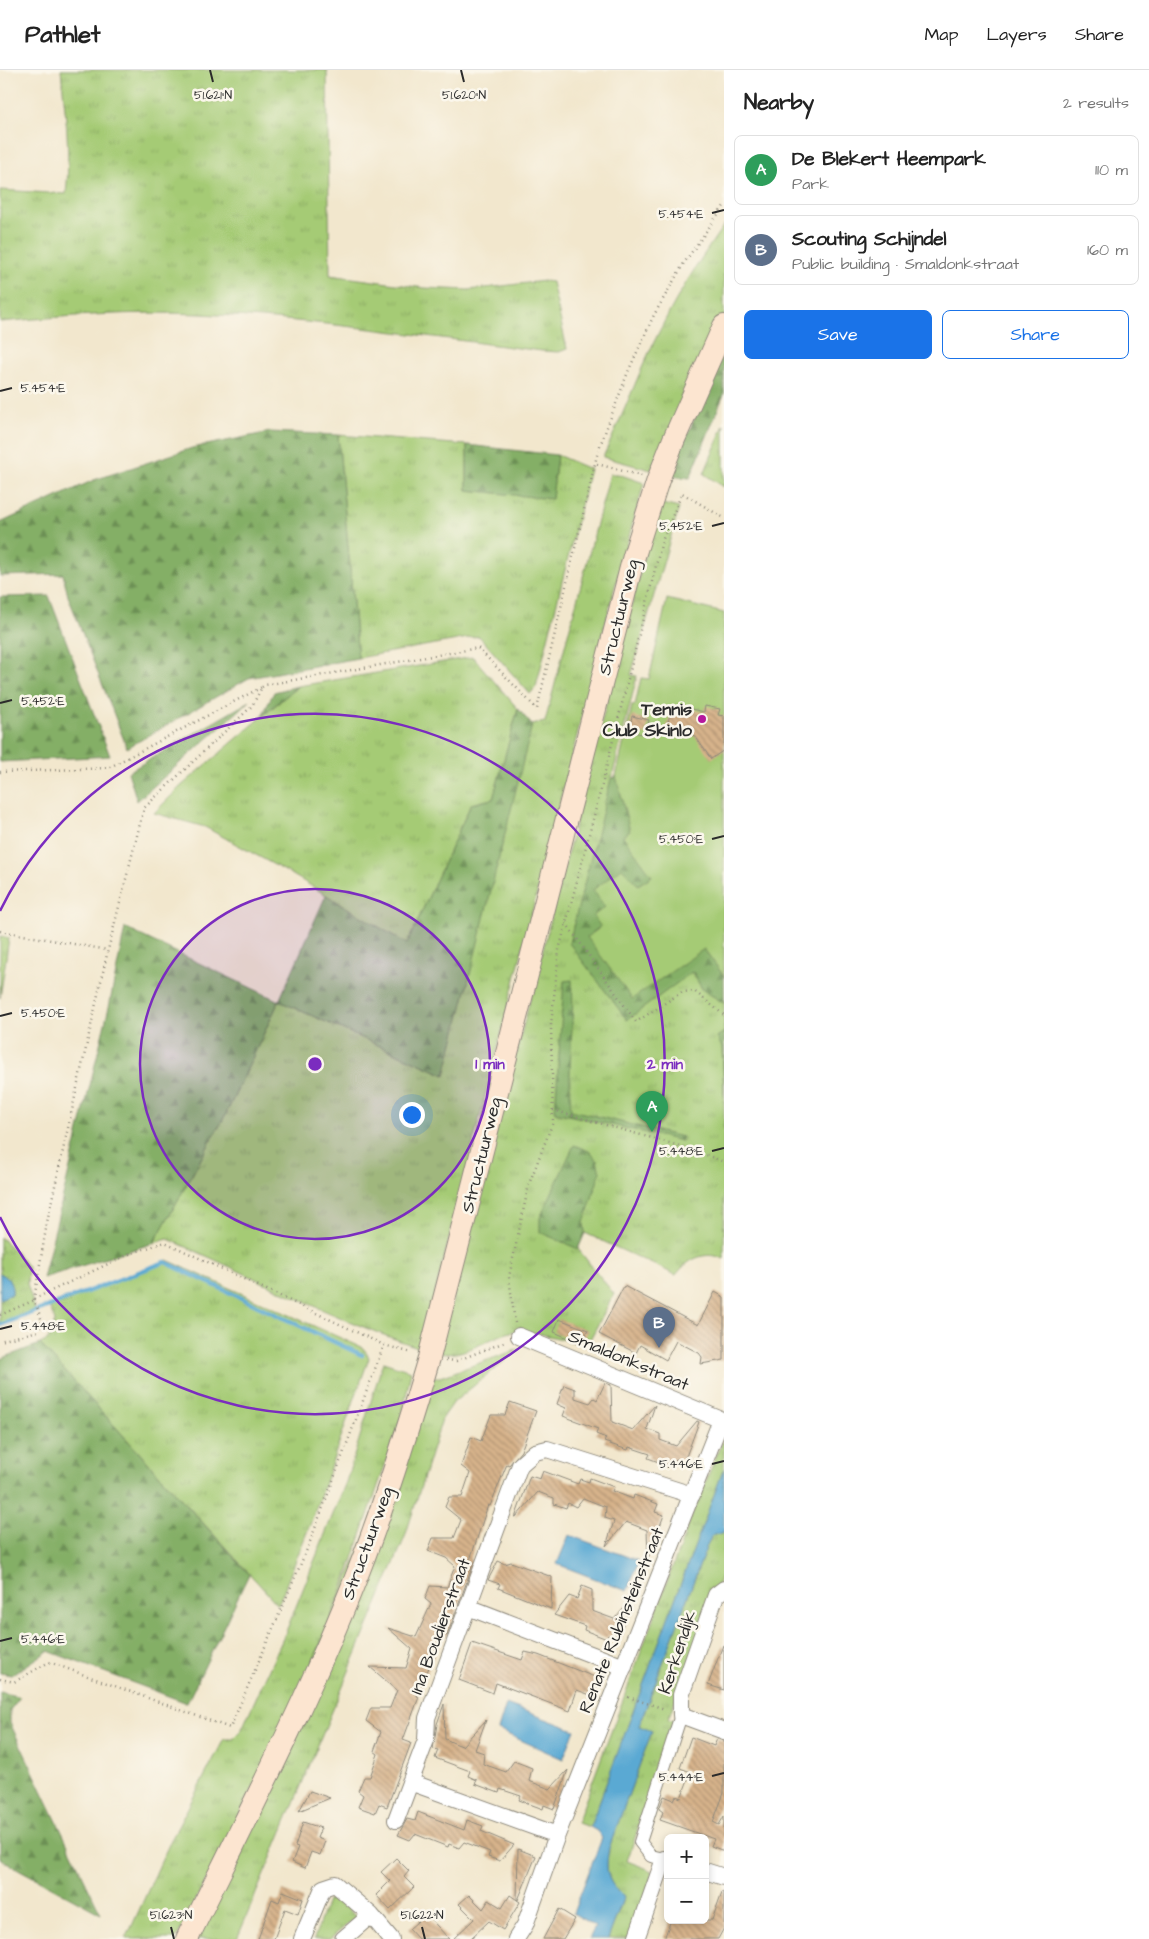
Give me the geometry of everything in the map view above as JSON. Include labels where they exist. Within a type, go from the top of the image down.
[{"type":"main road","name":"Structuurweg","points":[[187,1939],[299,1713],[360,1569],[400,1453],[429,1358],[634,556],[658,480],[719,342],[724,326]]},
{"type":"street","name":"Smaldonkstraat","points":[[519,1336],[722,1421]]},
{"type":"street","name":"Renate Rubinsteinstraat","points":[[516,1939],[525,1924],[558,1835],[722,1421]]},
{"type":"street","name":"Ina Boudierstraat","points":[[396,1820],[426,1740],[427,1718],[520,1464],[535,1452],[546,1449],[692,1495]]},
{"type":"street","name":"Kerkendijk","points":[[724,1589],[716,1596],[681,1695],[681,1715],[724,1731]]},
{"type":"street","points":[[468,1607],[624,1667]]},
{"type":"street","points":[[664,1859],[651,1856],[640,1842],[681,1715]]},
{"type":"street","points":[[410,1782],[558,1835]]},
{"type":"street","points":[[636,1939],[664,1864]]},
{"type":"street","points":[[709,1872],[724,1877]]},
{"type":"street","points":[[302,1939],[323,1888],[328,1885],[339,1886],[371,1915],[391,1939]]},
{"type":"street","points":[[343,1939],[371,1915]]},
{"type":"path","points":[[0,772],[108,768],[265,685],[478,648],[537,709],[597,464],[598,451],[628,372],[654,315],[684,263],[724,206]]},
{"type":"path","points":[[597,464],[658,480]]},
{"type":"path","points":[[0,1316],[129,1254],[165,1242],[384,1345],[429,1358],[456,1361],[519,1336],[509,1277],[529,1184],[553,1122],[551,1025],[559,950],[607,767],[662,541],[682,494],[724,518]]},
{"type":"path","points":[[0,1342],[38,1331],[42,1321],[34,1299],[48,1217],[108,950],[144,808],[252,706],[262,687]]},
{"type":"path","points":[[566,923],[636,1022],[682,992],[694,991],[724,1015]]},
{"type":"path","points":[[0,931],[108,950]]},
{"type":"path","points":[[553,1110],[694,1150],[724,1162]]},
{"type":"path","points":[[0,1679],[14,1682],[49,1662],[230,1728],[308,1547],[384,1345]]},
{"type":"path","points":[[629,1697],[662,1708]]},
{"type":"green space","points":[[61,70],[327,70],[330,275],[425,288],[468,290],[544,281],[552,282],[567,349],[559,352],[542,351],[414,334],[243,316],[150,313],[0,322],[0,190],[66,194],[68,147]]},
{"type":"green space","points":[[724,225],[724,315],[651,470],[603,457],[651,347],[666,318],[706,251]]},
{"type":"green space","points":[[724,352],[724,394],[690,478],[669,476]]},
{"type":"green space","points":[[724,425],[724,487],[704,474]]},
{"type":"green space","points":[[270,432],[338,435],[358,658],[249,678],[127,748],[68,596],[63,574],[0,576],[0,523],[94,480],[192,448]]},
{"type":"green space","points":[[338,435],[467,445],[467,490],[552,498],[557,455],[590,469],[536,687],[530,694],[479,636],[358,658]]},
{"type":"green space","points":[[467,445],[557,455],[552,499],[467,490]]},
{"type":"green space","points":[[610,474],[618,474],[644,483],[614,590],[421,1348],[325,1311],[168,1239],[154,1243],[227,1112],[279,1001],[445,1075],[527,741],[532,725],[545,722]]},
{"type":"green space","points":[[658,503],[679,508],[631,675],[637,676],[577,920],[587,937],[685,961],[703,990],[724,1003],[724,1259],[710,1255],[697,1258],[686,1264],[676,1275],[585,1233],[578,1249],[614,1294],[587,1345],[539,1334],[515,1331],[468,1350],[449,1354],[439,1353]]},
{"type":"green space","points":[[49,596],[110,756],[0,762],[0,597]]},
{"type":"green space","points":[[667,599],[724,613],[724,976],[704,949],[632,999],[587,937],[601,927],[593,916],[605,907],[593,890],[622,868],[638,885],[652,876],[623,836],[630,831],[616,776],[632,706],[635,705],[641,678],[649,679]]},
{"type":"green space","points":[[473,657],[518,709],[493,799],[471,804],[407,944],[298,878],[205,827],[154,813],[180,787],[298,686]]},
{"type":"green space","points":[[298,686],[262,716],[274,692]]},
{"type":"green space","points":[[250,701],[137,801],[128,772]]},
{"type":"green space","points":[[518,709],[532,725],[445,1075],[279,1001],[326,895],[407,944],[471,804],[493,799]]},
{"type":"green space","points":[[616,776],[630,831],[623,836],[653,876],[638,885],[593,890],[606,907],[601,926],[587,937],[685,961],[704,949],[724,976],[724,1003],[703,990],[692,972],[627,1020],[569,943],[611,779]]},
{"type":"green space","points":[[125,928],[279,1001],[227,1112],[154,1243],[43,1278],[109,1007]]},
{"type":"green space","points":[[0,936],[9,938],[0,998]]},
{"type":"green space","points":[[572,980],[571,1110],[682,1137],[682,1141],[555,1112],[564,981]]},
{"type":"green space","points":[[724,1032],[724,1098],[722,1048],[717,1037]]},
{"type":"green space","points":[[574,1145],[589,1151],[597,1160],[600,1173],[584,1223],[585,1232],[578,1249],[540,1232],[540,1218]]},
{"type":"green space","points":[[0,1237],[18,1254],[28,1267],[27,1284],[35,1310],[0,1324],[0,1299],[12,1294],[12,1287],[10,1281],[0,1273]]},
{"type":"green space","points":[[167,1260],[363,1348],[369,1358],[311,1522],[278,1605],[40,1344],[48,1340],[55,1321],[49,1305]]},
{"type":"green space","points":[[40,1344],[249,1574],[187,1703],[48,1651],[12,1675],[0,1673],[0,1359]]},
{"type":"green space","points":[[519,1349],[454,1402],[442,1419],[405,1537],[237,1939],[197,1939],[432,1377],[440,1377]]},
{"type":"green space","points":[[383,1362],[411,1371],[402,1416],[347,1576],[299,1697],[176,1939],[126,1939],[170,1842],[224,1739],[233,1739],[241,1731],[285,1634],[346,1482]]},
{"type":"green space","points":[[724,1437],[724,1468],[590,1827],[577,1823],[692,1515]]},
{"type":"green space","points":[[724,1531],[724,1576],[721,1576],[668,1719],[675,1721],[627,1861],[653,1871],[632,1939],[608,1939],[624,1897],[610,1881],[608,1875],[609,1848],[652,1731],[639,1727],[708,1543],[712,1536]]},
{"type":"green space","points":[[0,1692],[20,1697],[10,1710],[10,1723],[101,1914],[0,1859]]},
{"type":"green space","points":[[337,1897],[356,1917],[330,1939],[314,1939],[327,1901]]},
{"type":"water","points":[[0,1273],[10,1281],[12,1294],[0,1299]]},
{"type":"water","points":[[724,1468],[724,1531],[712,1536],[708,1543],[639,1726],[652,1731],[609,1848],[608,1875],[614,1886],[624,1896],[608,1939],[589,1939],[595,1927],[573,1913],[602,1838],[597,1831],[590,1827]]},
{"type":"water","points":[[569,1535],[639,1561],[627,1591],[557,1564]]},
{"type":"water","points":[[506,1704],[575,1730],[563,1759],[498,1730]]},
{"type":"building","points":[[705,706],[720,709],[718,715],[724,716],[724,750],[711,759],[695,736],[666,730],[671,710],[684,712],[683,707],[704,712]]},
{"type":"building","points":[[632,716],[649,720],[646,735],[629,731]]},
{"type":"building","points":[[624,1286],[698,1325],[715,1292],[724,1297],[724,1360],[701,1364],[702,1357],[699,1353],[676,1341],[666,1360],[640,1345],[636,1353],[599,1334]]},
{"type":"building","points":[[559,1319],[588,1330],[582,1344],[554,1332]]},
{"type":"building","points":[[605,1383],[611,1385],[612,1422],[633,1430],[655,1405],[647,1429],[660,1434],[660,1440],[676,1446],[697,1421],[699,1422],[684,1462],[675,1459],[672,1467],[648,1458],[650,1454],[629,1447],[628,1450],[604,1442],[606,1438],[596,1434],[598,1429],[563,1416],[566,1408],[557,1404],[564,1385],[575,1389],[575,1398],[590,1403],[594,1398],[597,1400]]},
{"type":"building","points":[[510,1402],[536,1411],[521,1451],[509,1465],[507,1464],[490,1506],[488,1505],[470,1560],[474,1562],[447,1636],[443,1634],[417,1696],[419,1697],[403,1740],[411,1743],[387,1807],[379,1804],[375,1813],[358,1807],[363,1795],[358,1791],[364,1777],[370,1777],[378,1754],[374,1751],[381,1732],[366,1721],[371,1708],[390,1708],[397,1690],[370,1667],[406,1668],[412,1649],[388,1628],[416,1637],[431,1604],[425,1599],[430,1586],[447,1587],[455,1566],[446,1558],[428,1551],[433,1538],[454,1538],[461,1520],[445,1507],[449,1497],[462,1497],[470,1473],[461,1466],[471,1437],[481,1441],[491,1415],[505,1415]]},
{"type":"building","points":[[543,1471],[578,1484],[580,1479],[589,1482],[590,1478],[614,1487],[612,1491],[633,1499],[634,1495],[658,1504],[655,1512],[664,1515],[648,1558],[647,1530],[626,1522],[606,1546],[614,1521],[605,1518],[606,1507],[583,1498],[576,1507],[568,1503],[566,1508],[554,1504],[554,1498],[538,1492],[515,1518],[530,1476],[540,1479]]},
{"type":"building","points":[[498,1561],[505,1564],[511,1562],[552,1577],[551,1609],[498,1588],[500,1584],[488,1580]]},
{"type":"building","points":[[582,1586],[592,1590],[592,1611],[614,1619],[632,1600],[618,1639],[608,1635],[607,1639],[584,1630],[585,1626],[554,1615],[569,1596],[577,1599]]},
{"type":"building","points":[[472,1643],[522,1660],[525,1652],[538,1655],[600,1679],[593,1696],[577,1690],[570,1711],[496,1683],[493,1693],[459,1680]]},
{"type":"building","points":[[724,1645],[724,1690],[708,1685]]},
{"type":"building","points":[[444,1704],[445,1739],[454,1743],[462,1746],[486,1720],[475,1750],[484,1753],[483,1764],[506,1772],[514,1761],[532,1768],[529,1781],[550,1789],[568,1770],[554,1809],[544,1805],[543,1809],[519,1800],[521,1796],[500,1789],[499,1793],[475,1784],[477,1780],[468,1776],[470,1771],[435,1758],[438,1750],[433,1749],[437,1724]]},
{"type":"building","points":[[691,1737],[714,1746],[717,1739],[724,1741],[724,1793],[713,1822],[719,1825],[724,1816],[724,1851],[711,1846],[714,1839],[709,1837],[709,1834],[700,1834],[660,1820],[663,1812],[659,1809],[664,1796],[674,1800],[676,1796],[681,1798],[691,1772],[680,1768]]},
{"type":"building","points":[[310,1791],[330,1798],[299,1811]]},
{"type":"building","points":[[418,1812],[464,1830],[467,1820],[483,1826],[481,1831],[514,1845],[500,1861],[488,1857],[490,1852],[464,1842],[459,1848],[449,1844],[448,1847],[415,1834],[410,1840],[398,1835],[407,1819],[415,1821]]},
{"type":"building","points":[[303,1822],[321,1828],[317,1838],[325,1841],[320,1855],[311,1852],[305,1868],[292,1862],[298,1847],[295,1846]]},
{"type":"building","points":[[518,1849],[536,1856],[517,1900]]},
{"type":"building","points":[[396,1858],[409,1871],[404,1877],[414,1887],[390,1910],[376,1895],[390,1881],[381,1872]]},
{"type":"building","points":[[283,1891],[303,1899],[298,1914],[285,1909],[274,1939],[258,1939],[272,1899],[279,1902]]},
{"type":"building","points":[[722,1892],[724,1892],[724,1928],[718,1939],[664,1939],[670,1924],[709,1924],[709,1920],[712,1920]]},
{"type":"building","points":[[469,1895],[483,1909],[489,1900],[502,1908],[510,1895],[520,1902],[503,1930],[489,1921],[470,1939],[453,1939],[474,1919],[459,1904]]},
{"type":"building","points":[[559,1909],[575,1919],[563,1939],[543,1939]]},
{"type":"building","points":[[426,1914],[449,1939],[418,1939],[409,1929]]},
{"type":"waterway","points":[[0,1325],[165,1262],[362,1355]]},
{"type":"place","name":"Tennis Club Skinlo","points":[[702,719]]},
{"type":"place","name":"De Blekert Heempark","points":[[652,1132]]},
{"type":"place","name":"Scouting Schijndel","points":[[659,1348]]}]
